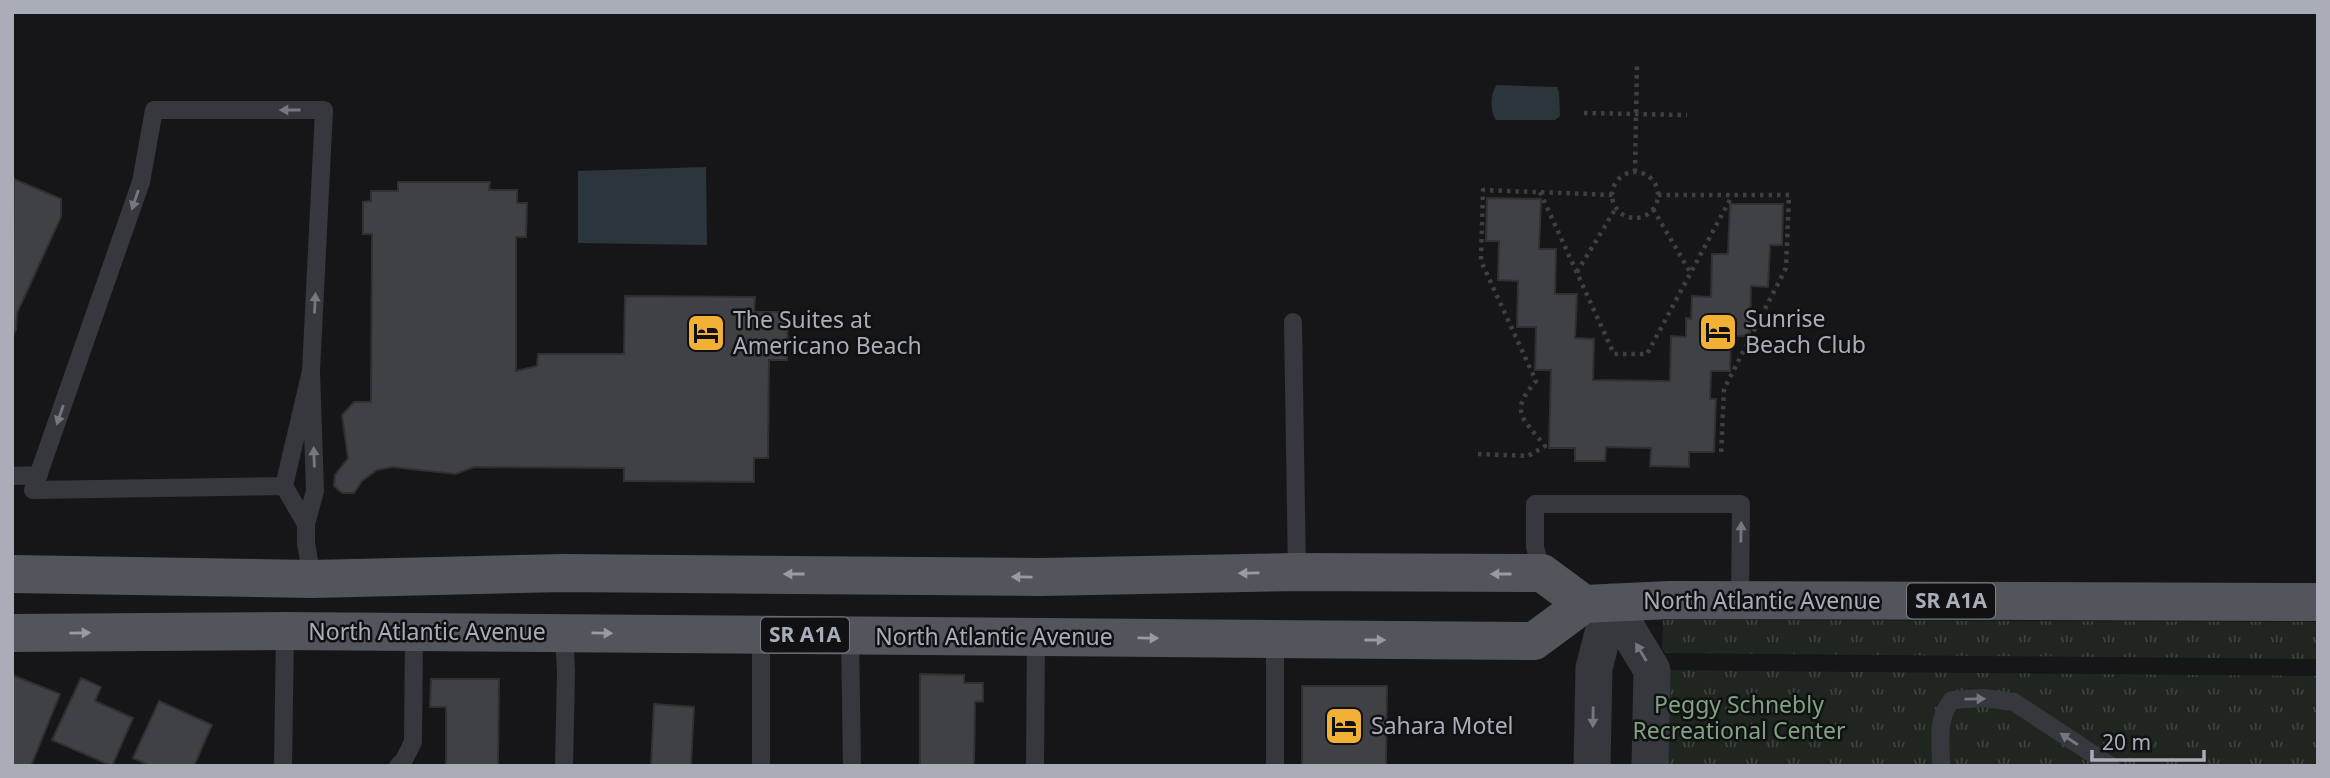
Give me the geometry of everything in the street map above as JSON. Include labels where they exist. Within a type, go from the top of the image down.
[{"type":"main road","points":[[12,575],[312,579],[562,573],[1040,577],[1297,572],[1542,573],[1598,603]]},
{"type":"main road","name":"North Atlantic Avenue","points":[[12,634],[285,631],[1534,642],[1598,603],[1740,600],[2318,602]]},
{"type":"street","points":[[1592,766],[1598,603]]},
{"type":"street","points":[[1598,603],[1652,670],[1650,766]]},
{"type":"lane","points":[[285,486],[33,491],[141,183],[154,110],[324,110],[311,371],[315,491],[306,524],[312,579]]},
{"type":"lane","points":[[1293,322],[1297,572]]},
{"type":"lane","points":[[306,524],[285,486],[311,371]]},
{"type":"lane","points":[[12,476],[39,475]]},
{"type":"lane","points":[[1542,573],[1535,547],[1535,504],[1741,504],[1740,600]]},
{"type":"lane","points":[[283,766],[285,631]]},
{"type":"lane","points":[[398,766],[413,742],[414,632]]},
{"type":"lane","points":[[564,633],[564,766]]},
{"type":"lane","points":[[761,635],[761,766]]},
{"type":"lane","points":[[850,636],[852,766]]},
{"type":"lane","points":[[1035,766],[1036,637]]},
{"type":"lane","points":[[1275,639],[1275,766]]},
{"type":"lane","points":[[1941,766],[1940,724],[1946,707],[1952,699],[1984,698],[2014,702],[2111,766]]},
{"type":"path","points":[[1635,172],[1637,64]]},
{"type":"path","points":[[1584,113],[1687,115]]},
{"type":"path","points":[[1635,172],[1651,179],[1658,195],[1653,209],[1638,218],[1622,214],[1616,208],[1612,195],[1619,179],[1635,172]]},
{"type":"path","points":[[1478,454],[1528,456],[1545,446],[1525,421],[1520,410],[1521,398],[1536,381],[1481,261],[1483,190],[1612,195]]},
{"type":"path","points":[[1540,192],[1614,354],[1647,354],[1732,195]]},
{"type":"path","points":[[1658,195],[1789,195],[1786,268],[1724,389],[1721,455]]},
{"type":"path","points":[[1577,272],[1616,208]]},
{"type":"path","points":[[1653,209],[1691,273]]},
{"type":"green space","points":[[1663,620],[2318,622],[2318,659],[1665,653],[1662,648]]},
{"type":"green space","name":"Peggy Schnebly Recreational Center","points":[[1652,670],[2318,676],[2318,766],[1650,766]]},
{"type":"shaded area","points":[[1497,85],[1557,87],[1560,116],[1555,120],[1496,120],[1492,102]]},
{"type":"shaded area","points":[[706,167],[707,245],[578,243],[578,171]]},
{"type":"building","points":[[14,179],[61,199],[61,217],[17,313],[16,329],[12,337]]},
{"type":"building","name":"The Suites at Americano Beach","points":[[398,182],[490,182],[489,190],[517,190],[517,203],[527,203],[526,237],[516,237],[516,371],[537,366],[538,354],[624,354],[625,296],[755,297],[754,312],[788,312],[787,360],[769,360],[768,458],[754,458],[754,482],[624,481],[624,468],[474,467],[456,474],[392,467],[377,470],[362,481],[354,493],[342,493],[334,486],[335,475],[348,458],[342,415],[354,402],[371,402],[372,234],[363,234],[363,202],[371,201],[371,191],[398,191]]},
{"type":"building","name":"Sunrise Beach Club","points":[[1487,198],[1541,199],[1539,249],[1556,249],[1555,294],[1577,294],[1575,338],[1594,339],[1593,380],[1670,381],[1671,336],[1686,337],[1686,318],[1691,319],[1692,296],[1711,297],[1712,254],[1728,254],[1730,204],[1783,204],[1782,245],[1770,245],[1768,287],[1751,286],[1750,336],[1731,336],[1730,371],[1711,371],[1710,399],[1716,399],[1714,452],[1689,452],[1689,467],[1650,466],[1651,448],[1606,447],[1605,461],[1575,461],[1575,448],[1549,448],[1551,370],[1535,370],[1536,327],[1517,327],[1518,281],[1498,280],[1499,241],[1486,241]]},
{"type":"building","points":[[920,674],[964,675],[964,683],[983,683],[983,701],[975,702],[974,766],[920,766]]},
{"type":"building","points":[[12,675],[60,694],[31,766],[12,766]]},
{"type":"building","points":[[81,678],[101,687],[95,701],[133,718],[112,766],[52,740]]},
{"type":"building","points":[[431,679],[499,679],[498,766],[446,766],[446,707],[430,707]]},
{"type":"building","name":"Sahara Motel","points":[[1302,686],[1387,686],[1386,766],[1302,766]]},
{"type":"building","points":[[159,701],[212,725],[194,766],[150,766],[133,758]]},
{"type":"building","points":[[654,704],[694,707],[691,766],[651,766]]},
{"type":"place","name":"Sunrise Beach Club","points":[[1718,332]]},
{"type":"place","name":"The Suites at Americano Beach","points":[[706,333]]},
{"type":"place","name":"Sahara Motel","points":[[1344,726]]}]
